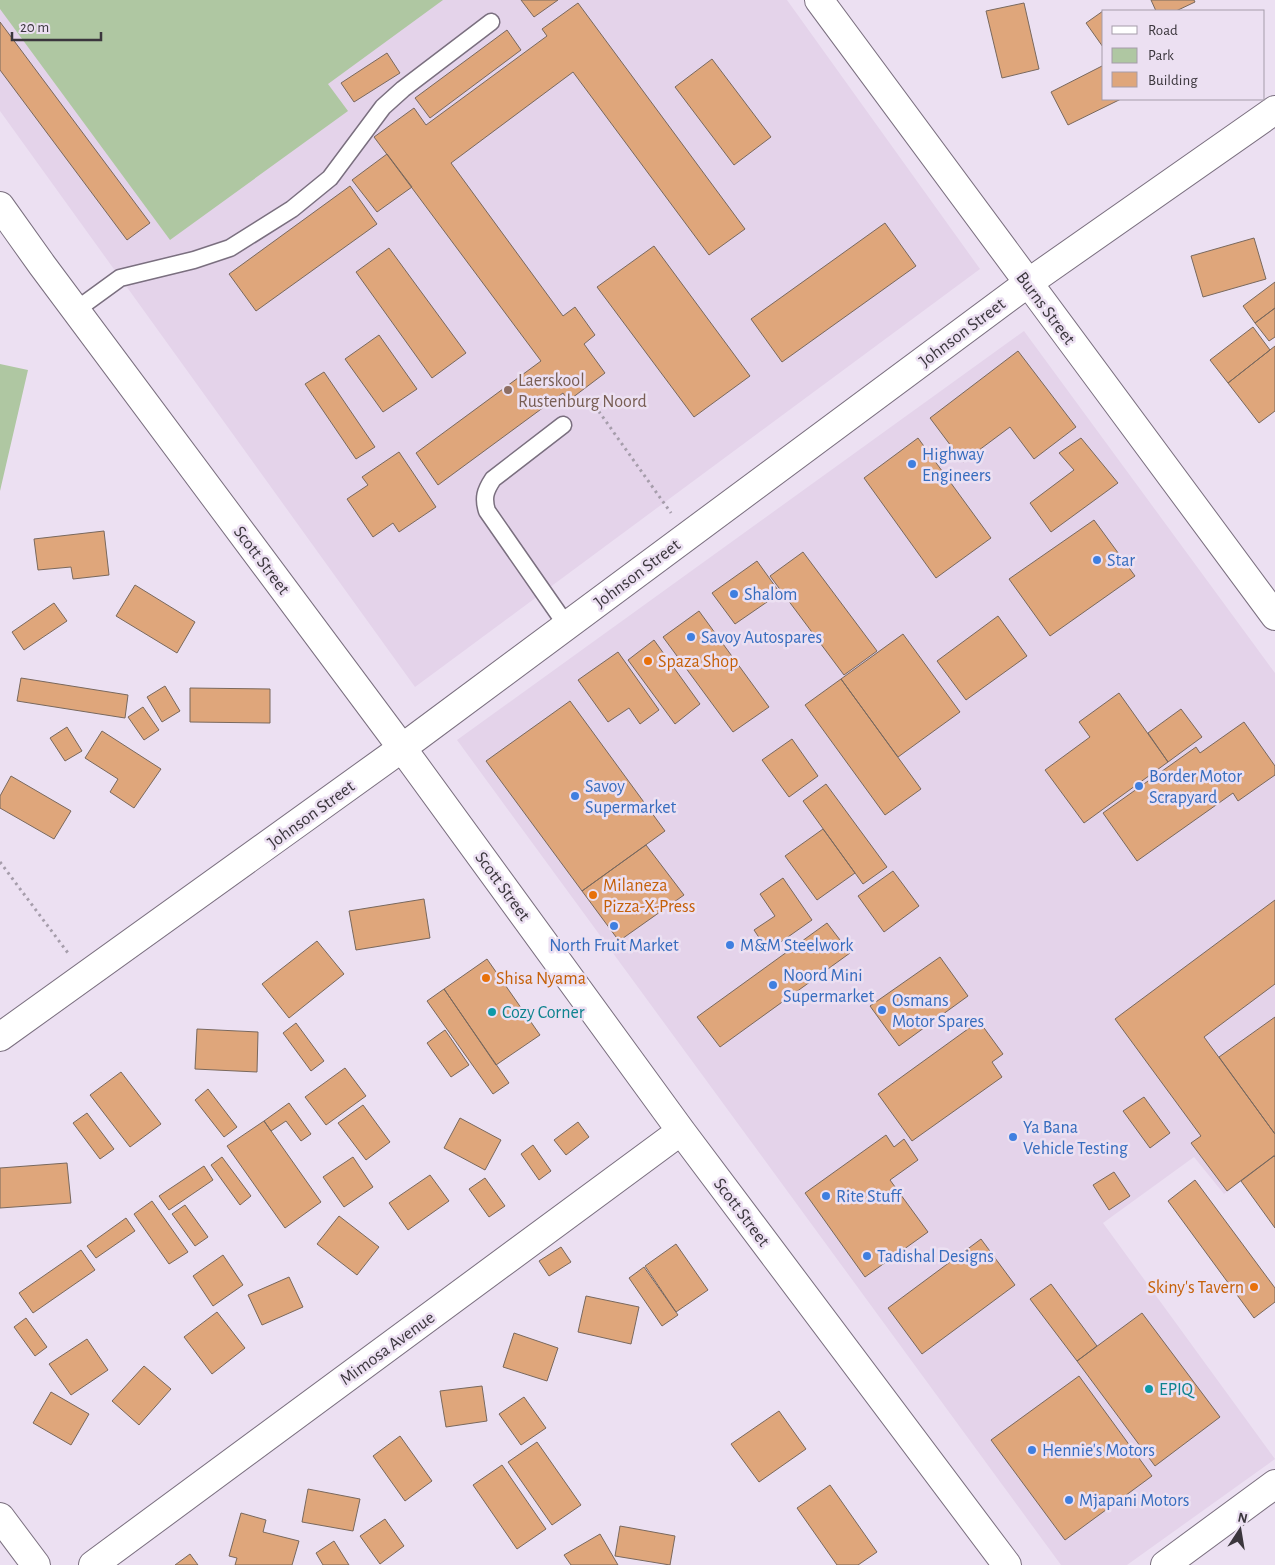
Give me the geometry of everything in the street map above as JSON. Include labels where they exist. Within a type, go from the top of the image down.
[{"type":"street","name":"Burns Street","points":[[819,0],[1275,616]]},
{"type":"street","name":"Johnson Street","points":[[0,1037],[402,748],[1028,283],[1275,110]]},
{"type":"street","name":"Scott Street","points":[[0,206],[402,748],[681,1131],[1007,1565]]},
{"type":"street","name":"Mimosa Avenue","points":[[93,1565],[681,1131]]},
{"type":"street","points":[[1165,1565],[1275,1484]]},
{"type":"street","points":[[0,1517],[36,1565]]},
{"type":"lane","points":[[76,310],[120,278],[194,260],[230,248],[292,210],[330,178],[383,106],[491,22]]},
{"type":"lane","points":[[563,425],[492,479],[486,490],[484,500],[487,511],[567,626]]},
{"type":"path","points":[[595,406],[687,537]]},
{"type":"path","points":[[0,862],[85,976]]},
{"type":"shaded area","name":"Laerskool Rustenburg Noord","points":[[0,0],[787,0],[980,269],[415,687],[0,111]]},
{"type":"shaded area","points":[[1024,331],[1275,673],[1275,1156],[1224,1194],[1194,1157],[1103,1223],[1275,1459],[1127,1565],[1061,1565],[457,740]]},
{"type":"green space","points":[[0,0],[443,0],[328,84],[348,111],[170,240],[0,9]]},
{"type":"green space","points":[[0,364],[28,370],[0,491]]},
{"type":"building","points":[[521,0],[558,0],[534,17]]},
{"type":"building","points":[[1151,0],[1194,0],[1195,2],[1178,10],[1156,10]]},
{"type":"building","points":[[578,3],[745,229],[709,255],[573,72],[451,163],[563,316],[575,307],[595,335],[584,344],[605,373],[568,401],[563,393],[438,485],[416,453],[541,361],[374,137],[414,108],[426,125],[547,36],[542,29]]},
{"type":"building","points":[[1024,3],[1039,69],[1002,78],[986,11]]},
{"type":"building","points":[[1102,12],[1102,46],[1086,23]]},
{"type":"building","points":[[0,22],[150,223],[127,240],[0,70]]},
{"type":"building","points":[[507,30],[521,50],[430,118],[415,98]]},
{"type":"building","points":[[387,53],[400,73],[354,102],[341,83]]},
{"type":"building","points":[[712,59],[771,137],[734,165],[675,87]]},
{"type":"building","points":[[1102,66],[1102,100],[1119,100],[1068,125],[1051,92]]},
{"type":"building","points":[[387,154],[412,187],[377,212],[352,180]]},
{"type":"building","points":[[350,186],[377,224],[256,311],[229,274]]},
{"type":"building","points":[[885,223],[916,266],[782,362],[751,319]]},
{"type":"building","points":[[1254,238],[1266,279],[1203,297],[1191,256]]},
{"type":"building","points":[[654,246],[750,376],[694,417],[597,287]]},
{"type":"building","points":[[389,248],[466,353],[432,378],[356,272]]},
{"type":"building","points":[[1275,282],[1275,308],[1255,323],[1243,306]]},
{"type":"building","points":[[1275,308],[1275,337],[1269,341],[1255,323]]},
{"type":"building","points":[[1253,327],[1270,350],[1228,383],[1210,360]]},
{"type":"building","points":[[379,335],[417,389],[383,412],[345,359]]},
{"type":"building","points":[[1275,346],[1275,411],[1259,423],[1228,383]]},
{"type":"building","points":[[1018,351],[1076,427],[1034,459],[1010,427],[963,462],[930,418]]},
{"type":"building","points":[[324,372],[375,447],[356,459],[305,384]]},
{"type":"building","points":[[918,438],[991,538],[936,578],[864,478]]},
{"type":"building","points":[[1081,438],[1118,483],[1051,532],[1030,503],[1074,470],[1059,453]]},
{"type":"building","points":[[399,452],[436,507],[399,532],[393,523],[373,537],[347,499],[368,485],[362,477]]},
{"type":"building","points":[[1094,520],[1135,576],[1050,636],[1009,579]]},
{"type":"building","points":[[104,531],[109,575],[73,579],[71,567],[38,570],[34,539]]},
{"type":"building","points":[[803,552],[877,651],[844,675],[770,576]]},
{"type":"building","points":[[757,561],[780,593],[735,624],[712,593]]},
{"type":"building","points":[[135,585],[195,622],[177,653],[116,616]]},
{"type":"building","points":[[54,603],[67,621],[24,650],[12,632]]},
{"type":"building","points":[[699,611],[769,707],[733,732],[663,637]]},
{"type":"building","points":[[998,616],[1027,656],[966,700],[937,661]]},
{"type":"building","points":[[903,634],[960,712],[898,757],[841,679]]},
{"type":"building","points":[[654,640],[700,704],[675,724],[628,660]]},
{"type":"building","points":[[618,652],[659,710],[640,724],[629,708],[608,722],[578,680]]},
{"type":"building","points":[[21,678],[128,695],[125,718],[17,701]]},
{"type":"building","points":[[841,679],[921,789],[885,815],[805,705]]},
{"type":"building","points":[[165,686],[180,711],[162,722],[147,697]]},
{"type":"building","points":[[190,688],[270,689],[270,723],[190,722]]},
{"type":"building","points":[[1119,693],[1168,762],[1084,823],[1045,770],[1090,737],[1079,722]]},
{"type":"building","name":"Savoy Supermarket","points":[[570,701],[665,831],[582,891],[486,761]]},
{"type":"building","points":[[143,707],[159,730],[144,740],[128,717]]},
{"type":"building","points":[[1181,709],[1202,737],[1168,762],[1148,733]]},
{"type":"building","points":[[1244,722],[1275,766],[1275,775],[1238,801],[1233,793],[1137,861],[1103,813],[1196,747],[1200,753]]},
{"type":"building","points":[[67,727],[82,751],[65,761],[50,738]]},
{"type":"building","points":[[102,731],[161,769],[134,808],[110,792],[118,779],[85,758]]},
{"type":"building","points":[[792,739],[818,776],[789,797],[762,760]]},
{"type":"building","points":[[11,776],[71,811],[54,839],[0,808],[0,796]]},
{"type":"building","points":[[826,784],[887,867],[863,884],[803,801]]},
{"type":"building","points":[[823,829],[855,873],[817,900],[785,856]]},
{"type":"building","points":[[646,845],[684,895],[619,941],[582,891]]},
{"type":"building","points":[[893,871],[919,906],[884,932],[858,896]]},
{"type":"building","points":[[783,878],[812,920],[768,951],[754,930],[775,916],[760,894]]},
{"type":"building","points":[[424,899],[430,938],[356,950],[349,911]]},
{"type":"building","points":[[1275,900],[1275,984],[1204,1037],[1275,1134],[1275,1155],[1227,1191],[1191,1143],[1201,1136],[1115,1019]]},
{"type":"building","name":"Noord Mini Supermarket","points":[[827,923],[850,953],[720,1047],[697,1017]]},
{"type":"building","points":[[317,941],[344,974],[289,1018],[262,984]]},
{"type":"building","points":[[940,957],[968,996],[899,1046],[870,1006]]},
{"type":"building","name":"Cozy Corner","points":[[487,959],[540,1035],[496,1065],[444,989]]},
{"type":"building","points":[[444,989],[509,1083],[493,1094],[427,1001]]},
{"type":"building","points":[[1275,1017],[1275,1134],[1219,1057]]},
{"type":"building","points":[[979,1021],[1003,1054],[992,1062],[1002,1077],[912,1141],[878,1094]]},
{"type":"building","points":[[296,1023],[324,1061],[311,1071],[283,1033]]},
{"type":"building","points":[[197,1029],[258,1032],[257,1072],[195,1069]]},
{"type":"building","points":[[445,1030],[469,1065],[451,1077],[427,1043]]},
{"type":"building","points":[[345,1068],[366,1096],[326,1125],[305,1097]]},
{"type":"building","points":[[121,1072],[161,1124],[130,1147],[90,1095]]},
{"type":"building","points":[[208,1089],[237,1127],[224,1137],[195,1100]]},
{"type":"building","points":[[1144,1097],[1170,1133],[1150,1148],[1123,1111]]},
{"type":"building","points":[[289,1103],[311,1134],[301,1141],[286,1121],[271,1131],[264,1121]]},
{"type":"building","points":[[363,1105],[390,1142],[366,1160],[338,1123]]},
{"type":"building","points":[[87,1113],[114,1149],[100,1159],[73,1123]]},
{"type":"building","points":[[460,1118],[501,1140],[485,1170],[444,1148]]},
{"type":"building","points":[[264,1121],[321,1202],[285,1228],[227,1146]]},
{"type":"building","points":[[578,1122],[589,1137],[566,1155],[554,1140]]},
{"type":"building","points":[[886,1135],[894,1147],[904,1139],[918,1160],[890,1180],[928,1232],[865,1277],[805,1193]]},
{"type":"building","points":[[533,1145],[551,1171],[539,1180],[521,1154]]},
{"type":"building","points":[[222,1157],[251,1196],[240,1205],[211,1165]]},
{"type":"building","points":[[353,1157],[373,1187],[344,1207],[323,1177]]},
{"type":"building","points":[[1275,1157],[1275,1228],[1241,1181]]},
{"type":"building","points":[[67,1163],[71,1203],[0,1208],[0,1168]]},
{"type":"building","points":[[204,1166],[213,1180],[169,1210],[159,1196]]},
{"type":"building","points":[[1114,1172],[1130,1196],[1109,1210],[1093,1185]]},
{"type":"building","points":[[430,1175],[449,1201],[408,1230],[389,1203]]},
{"type":"building","points":[[485,1178],[505,1206],[489,1217],[469,1189]]},
{"type":"building","points":[[1195,1180],[1275,1288],[1275,1302],[1254,1318],[1168,1201]]},
{"type":"building","points":[[152,1201],[188,1252],[169,1264],[134,1214]]},
{"type":"building","points":[[185,1205],[208,1237],[195,1246],[172,1214]]},
{"type":"building","points":[[339,1216],[379,1247],[357,1275],[317,1244]]},
{"type":"building","points":[[126,1218],[135,1231],[96,1258],[87,1246]]},
{"type":"building","points":[[981,1239],[1015,1285],[922,1354],[888,1308]]},
{"type":"building","points":[[676,1244],[708,1290],[676,1312],[645,1266]]},
{"type":"building","points":[[561,1247],[571,1262],[549,1276],[539,1261]]},
{"type":"building","points":[[81,1250],[95,1270],[33,1313],[19,1293]]},
{"type":"building","points":[[223,1255],[243,1285],[213,1306],[193,1276]]},
{"type":"building","points":[[644,1267],[678,1315],[662,1326],[629,1278]]},
{"type":"building","points":[[289,1277],[303,1307],[262,1325],[248,1295]]},
{"type":"building","points":[[1051,1284],[1097,1346],[1077,1361],[1030,1299]]},
{"type":"building","points":[[586,1296],[639,1307],[631,1344],[578,1332]]},
{"type":"building","points":[[217,1312],[245,1348],[212,1374],[184,1337]]},
{"type":"building","name":"EPIQ","points":[[1142,1313],[1220,1417],[1155,1466],[1077,1361]]},
{"type":"building","points":[[26,1318],[47,1347],[35,1356],[14,1327]]},
{"type":"building","points":[[514,1333],[558,1348],[547,1381],[503,1367]]},
{"type":"building","points":[[87,1339],[108,1370],[71,1395],[49,1364]]},
{"type":"building","points":[[144,1366],[171,1389],[139,1425],[112,1401]]},
{"type":"building","points":[[1079,1376],[1152,1476],[1065,1540],[991,1440]]},
{"type":"building","points":[[482,1386],[487,1421],[446,1427],[440,1391]]},
{"type":"building","points":[[51,1392],[89,1414],[71,1445],[33,1423]]},
{"type":"building","points":[[524,1397],[546,1428],[521,1445],[499,1414]]},
{"type":"building","points":[[779,1411],[806,1449],[759,1482],[731,1444]]},
{"type":"building","points":[[400,1436],[432,1481],[405,1501],[373,1456]]},
{"type":"building","points":[[537,1442],[581,1505],[552,1525],[508,1462]]},
{"type":"building","points":[[502,1465],[546,1529],[517,1549],[473,1485]]},
{"type":"building","points":[[830,1485],[877,1552],[858,1565],[837,1565],[797,1508]]},
{"type":"building","points":[[308,1489],[360,1499],[353,1531],[302,1522]]},
{"type":"building","points":[[241,1513],[266,1520],[263,1532],[299,1541],[292,1565],[235,1565],[237,1558],[229,1556]]},
{"type":"building","points":[[385,1519],[404,1546],[380,1564],[360,1536]]},
{"type":"building","points":[[620,1526],[675,1536],[670,1565],[615,1556]]},
{"type":"building","points":[[600,1534],[618,1565],[571,1565],[564,1555]]},
{"type":"building","points":[[334,1541],[349,1565],[323,1565],[316,1553]]},
{"type":"building","points":[[190,1554],[198,1565],[175,1565]]},
{"type":"place","name":"Laerskool Rustenburg Noord","points":[[508,390]]},
{"type":"place","name":"Highway Engineers","points":[[912,464]]},
{"type":"place","name":"Star","points":[[1097,560]]},
{"type":"place","name":"Shalom","points":[[734,594]]},
{"type":"place","name":"Savoy Autospares","points":[[691,637]]},
{"type":"place","name":"Spaza Shop","points":[[648,661]]},
{"type":"place","name":"Border Motor Scrapyard","points":[[1139,786]]},
{"type":"place","name":"Savoy Supermarket","points":[[575,796]]},
{"type":"place","name":"Milaneza Pizza-X-Press","points":[[593,895]]},
{"type":"place","name":"North Fruit Market","points":[[614,926]]},
{"type":"place","name":"M&M Steelwork","points":[[730,945]]},
{"type":"place","name":"Shisa Nyama","points":[[486,978]]},
{"type":"place","name":"Noord Mini Supermarket","points":[[773,985]]},
{"type":"place","name":"Osmans Motor Spares","points":[[882,1010]]},
{"type":"place","name":"Cozy Corner","points":[[492,1012]]},
{"type":"place","name":"Ya Bana Vehicle Testing","points":[[1013,1137]]},
{"type":"place","name":"Rite Stuff","points":[[826,1196]]},
{"type":"place","name":"Tadishal Designs","points":[[867,1256]]},
{"type":"place","name":"Skiny's Tavern","points":[[1254,1287]]},
{"type":"place","name":"EPIQ","points":[[1149,1389]]},
{"type":"place","name":"Hennie's Motors","points":[[1032,1450]]},
{"type":"place","name":"Mjapani Motors","points":[[1069,1500]]}]
